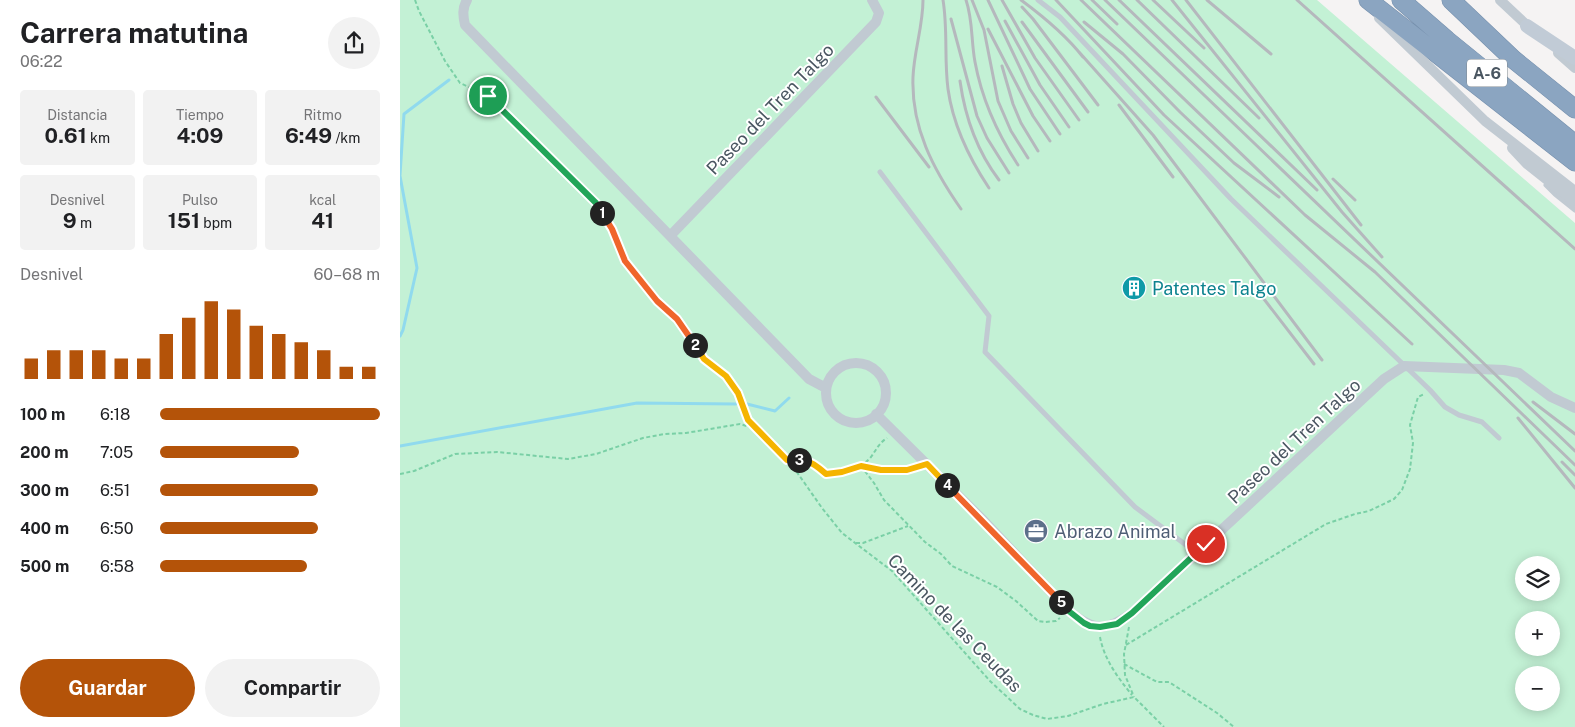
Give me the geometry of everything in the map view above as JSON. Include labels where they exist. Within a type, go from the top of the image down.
[{"type":"highway","points":[[1368,0],[1575,162]]},
{"type":"highway","name":"A-6","points":[[1401,0],[1575,144]]},
{"type":"highway","name":"A-6","points":[[1451,0],[1513,59],[1575,109]]},
{"type":"main road","points":[[1527,26],[1575,58]]},
{"type":"street","points":[[467,0],[462,14],[465,25],[809,379],[826,388]]},
{"type":"street","name":"Paseo del Tren Talgo","points":[[670,236],[876,22],[879,13],[872,0]]},
{"type":"street","points":[[1360,0],[1527,164],[1575,202]]},
{"type":"street","points":[[1500,0],[1575,68]]},
{"type":"street","points":[[1485,121],[1575,191]]},
{"type":"street","points":[[851,363],[860,363],[877,371],[885,388],[885,398],[882,407],[868,420],[850,422],[841,419],[829,406],[826,388],[834,371],[851,363]]},
{"type":"street","points":[[1404,366],[1504,370],[1519,374],[1551,397],[1575,408]]},
{"type":"street","name":"Paseo del Tren Talgo","points":[[1100,627],[1117,624],[1132,613],[1384,379],[1404,366]]},
{"type":"street","points":[[876,414],[982,519],[1070,612],[1084,623],[1100,627]]},
{"type":"lane","points":[[1038,0],[1060,16],[1231,199],[1430,390],[1445,407],[1459,415],[1482,422],[1499,438]]},
{"type":"lane","points":[[1527,164],[1555,194],[1575,210]]},
{"type":"lane","points":[[880,172],[989,316],[985,352],[1134,507],[1186,545],[1195,554]]},
{"type":"path","name":"Camino de las Ceudas","points":[[415,0],[445,61],[460,84],[488,96],[596,203],[612,229],[625,261],[657,301],[677,319],[704,359],[726,376],[738,393],[748,420],[794,468],[842,533],[892,571],[990,681],[1020,708],[1033,715],[1047,719],[1068,716],[1103,704],[1134,697]]},
{"type":"path","points":[[1126,645],[1326,524],[1369,511],[1394,499],[1402,490],[1410,469],[1413,443],[1410,425],[1418,397],[1430,390]]},
{"type":"path","points":[[400,474],[414,471],[455,454],[497,452],[568,459],[596,454],[643,438],[664,434],[686,433],[740,424],[757,430]]},
{"type":"path","points":[[787,460],[805,460],[826,474],[842,472],[861,466],[884,440],[896,433]]},
{"type":"path","points":[[861,466],[881,470],[907,470],[927,464]]},
{"type":"path","points":[[861,466],[884,500],[908,526],[952,566],[997,587],[1038,621],[1056,621],[1070,612]]},
{"type":"path","points":[[856,543],[908,526]]},
{"type":"path","points":[[1132,613],[1124,654],[1124,664],[1125,675],[1134,697]]},
{"type":"path","points":[[1100,627],[1100,639],[1110,664],[1120,680],[1164,727]]},
{"type":"path","points":[[1124,664],[1157,682],[1169,682],[1217,713],[1234,727]]},
{"type":"green space","points":[[400,0],[1317,0],[1575,223],[1575,727],[400,727]]},
{"type":"waterway","points":[[400,175],[404,114],[449,80]]},
{"type":"waterway","points":[[400,176],[417,268],[400,336]]},
{"type":"waterway","points":[[747,404],[775,411],[789,398]]},
{"type":"waterway","points":[[400,446],[637,403],[736,404]]},
{"type":"railway","points":[[923,0],[913,77],[916,113],[920,130],[933,163],[961,209]]},
{"type":"railway","points":[[943,0],[950,102],[963,141],[989,188]]},
{"type":"railway","points":[[966,0],[970,15],[975,62],[986,103],[1003,141],[1018,165]]},
{"type":"railway","points":[[972,0],[984,30],[998,101],[1011,131],[1028,158]]},
{"type":"railway","points":[[988,0],[1030,89],[1060,134]]},
{"type":"railway","points":[[1002,0],[1035,58],[1079,120]]},
{"type":"railway","points":[[1021,0],[1054,26],[1083,57]]},
{"type":"railway","points":[[1056,0],[1164,115],[1412,344]]},
{"type":"railway","points":[[1081,0],[1305,215],[1375,272],[1575,465]]},
{"type":"railway","points":[[1092,0],[1117,24]]},
{"type":"railway","points":[[1105,0],[1575,451]]},
{"type":"railway","points":[[1119,0],[1317,190]]},
{"type":"railway","points":[[1137,0],[1259,118]]},
{"type":"railway","points":[[1153,0],[1204,48]]},
{"type":"railway","points":[[1172,0],[1342,212],[1382,257]]},
{"type":"railway","points":[[1186,0],[1361,225]]},
{"type":"railway","points":[[1207,0],[1271,54]]},
{"type":"railway","points":[[1297,0],[1575,249]]},
{"type":"railway","points":[[1022,7],[1098,105]]},
{"type":"railway","points":[[951,19],[977,116],[987,138],[1009,173]]},
{"type":"railway","points":[[1005,21],[1040,85],[1069,127]]},
{"type":"railway","points":[[1022,22],[1088,112]]},
{"type":"railway","points":[[1084,22],[1123,54],[1234,163],[1279,197]]},
{"type":"railway","points":[[988,29],[1033,116],[1050,141]]},
{"type":"railway","points":[[1079,52],[1153,135],[1322,360]]},
{"type":"railway","points":[[1002,66],[1013,104],[1021,123],[1038,151]]},
{"type":"railway","points":[[960,81],[965,108],[973,133],[984,157],[999,180]]},
{"type":"railway","points":[[876,97],[929,167]]},
{"type":"railway","points":[[1119,105],[1173,177]]},
{"type":"railway","points":[[1333,179],[1355,200]]},
{"type":"railway","points":[[1257,290],[1314,364]]},
{"type":"railway","points":[[1533,402],[1575,434]]},
{"type":"railway","points":[[1518,418],[1575,488]]},
{"type":"railway","points":[[1562,462],[1575,475]]},
{"type":"place","name":"Patentes Talgo","points":[[1134,288]]},
{"type":"place","name":"Abrazo Animal","points":[[1036,531]]},
{"type":"route","points":[[488,96],[596,203],[612,229],[625,261],[657,301],[677,319],[704,359],[726,376],[738,393],[748,420],[787,460],[805,460],[826,474],[842,472],[861,466],[881,470],[907,470],[927,464],[1070,612],[1090,626],[1100,627],[1117,624],[1132,613],[1206,544]]}]
